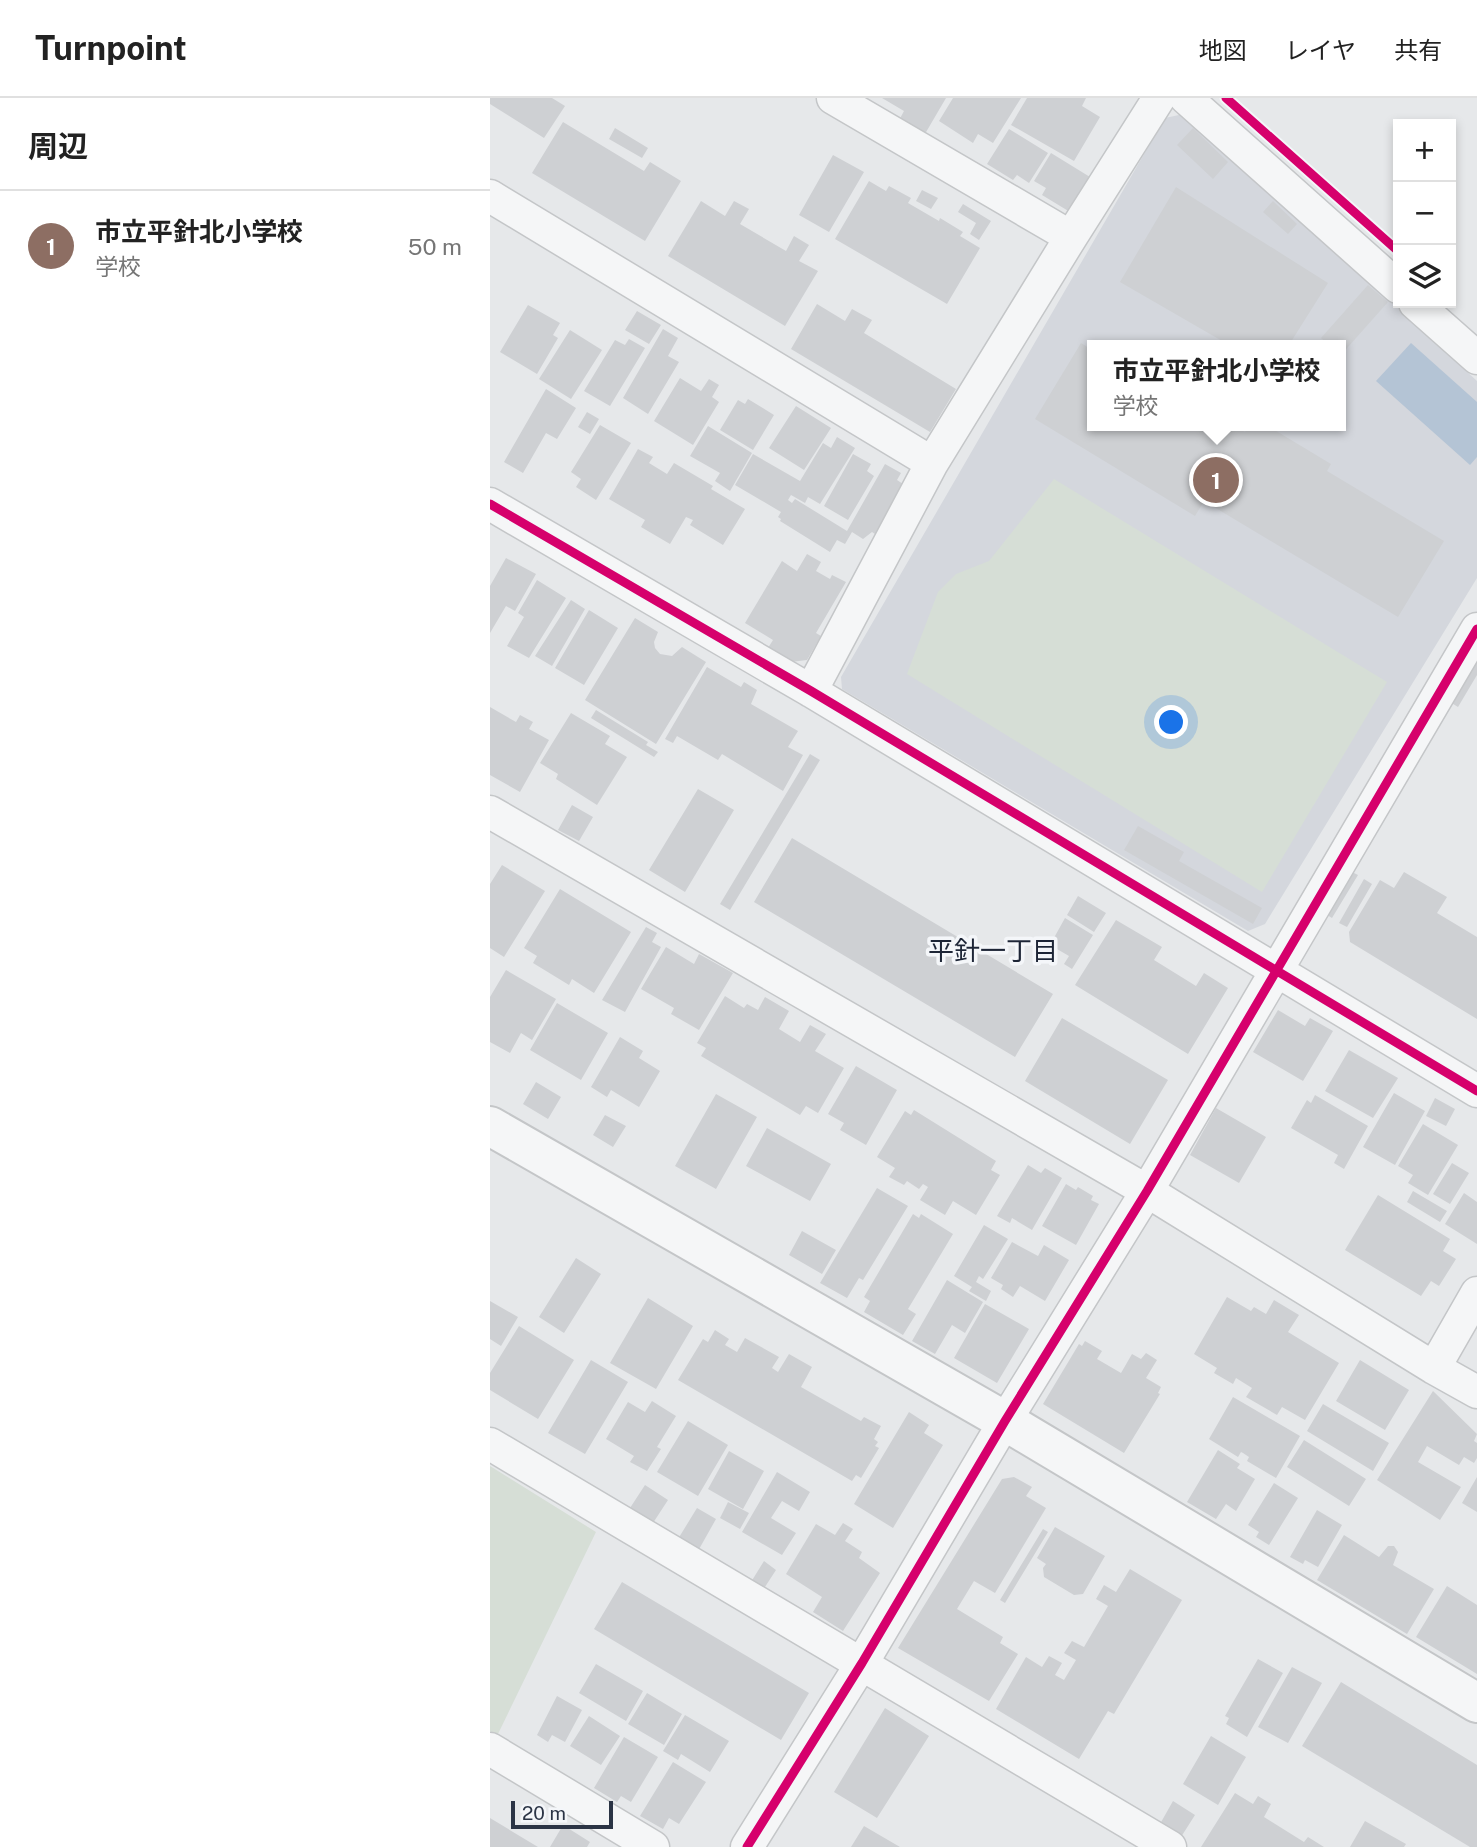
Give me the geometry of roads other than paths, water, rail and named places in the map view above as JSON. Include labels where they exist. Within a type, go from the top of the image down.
[{"type":"street","points":[[833,98],[1071,237]]},
{"type":"street","points":[[811,691],[932,463],[1159,98]]},
{"type":"street","points":[[1186,98],[1393,284]]},
{"type":"street","points":[[490,196],[932,463]]},
{"type":"street","points":[[1421,308],[1477,358]]},
{"type":"street","points":[[490,504],[811,691],[1477,1091]]},
{"type":"street","points":[[747,1847],[862,1663],[1005,1421],[1147,1191],[1477,629]]},
{"type":"street","points":[[490,812],[1147,1191],[1477,1392]]},
{"type":"street","points":[[490,1126],[1005,1421],[1477,1703]]},
{"type":"street","points":[[1434,1368],[1477,1293]]},
{"type":"street","points":[[490,1444],[1170,1847]]},
{"type":"street","points":[[490,1749],[653,1847]]},
{"type":"water","points":[[1411,343],[1477,402],[1477,457],[1470,465],[1376,381]]},
{"type":"place","name":"市立平針北小学校","points":[[1216,480]]},
{"type":"district","name":"平針一丁目","points":[[993,950]]}]
